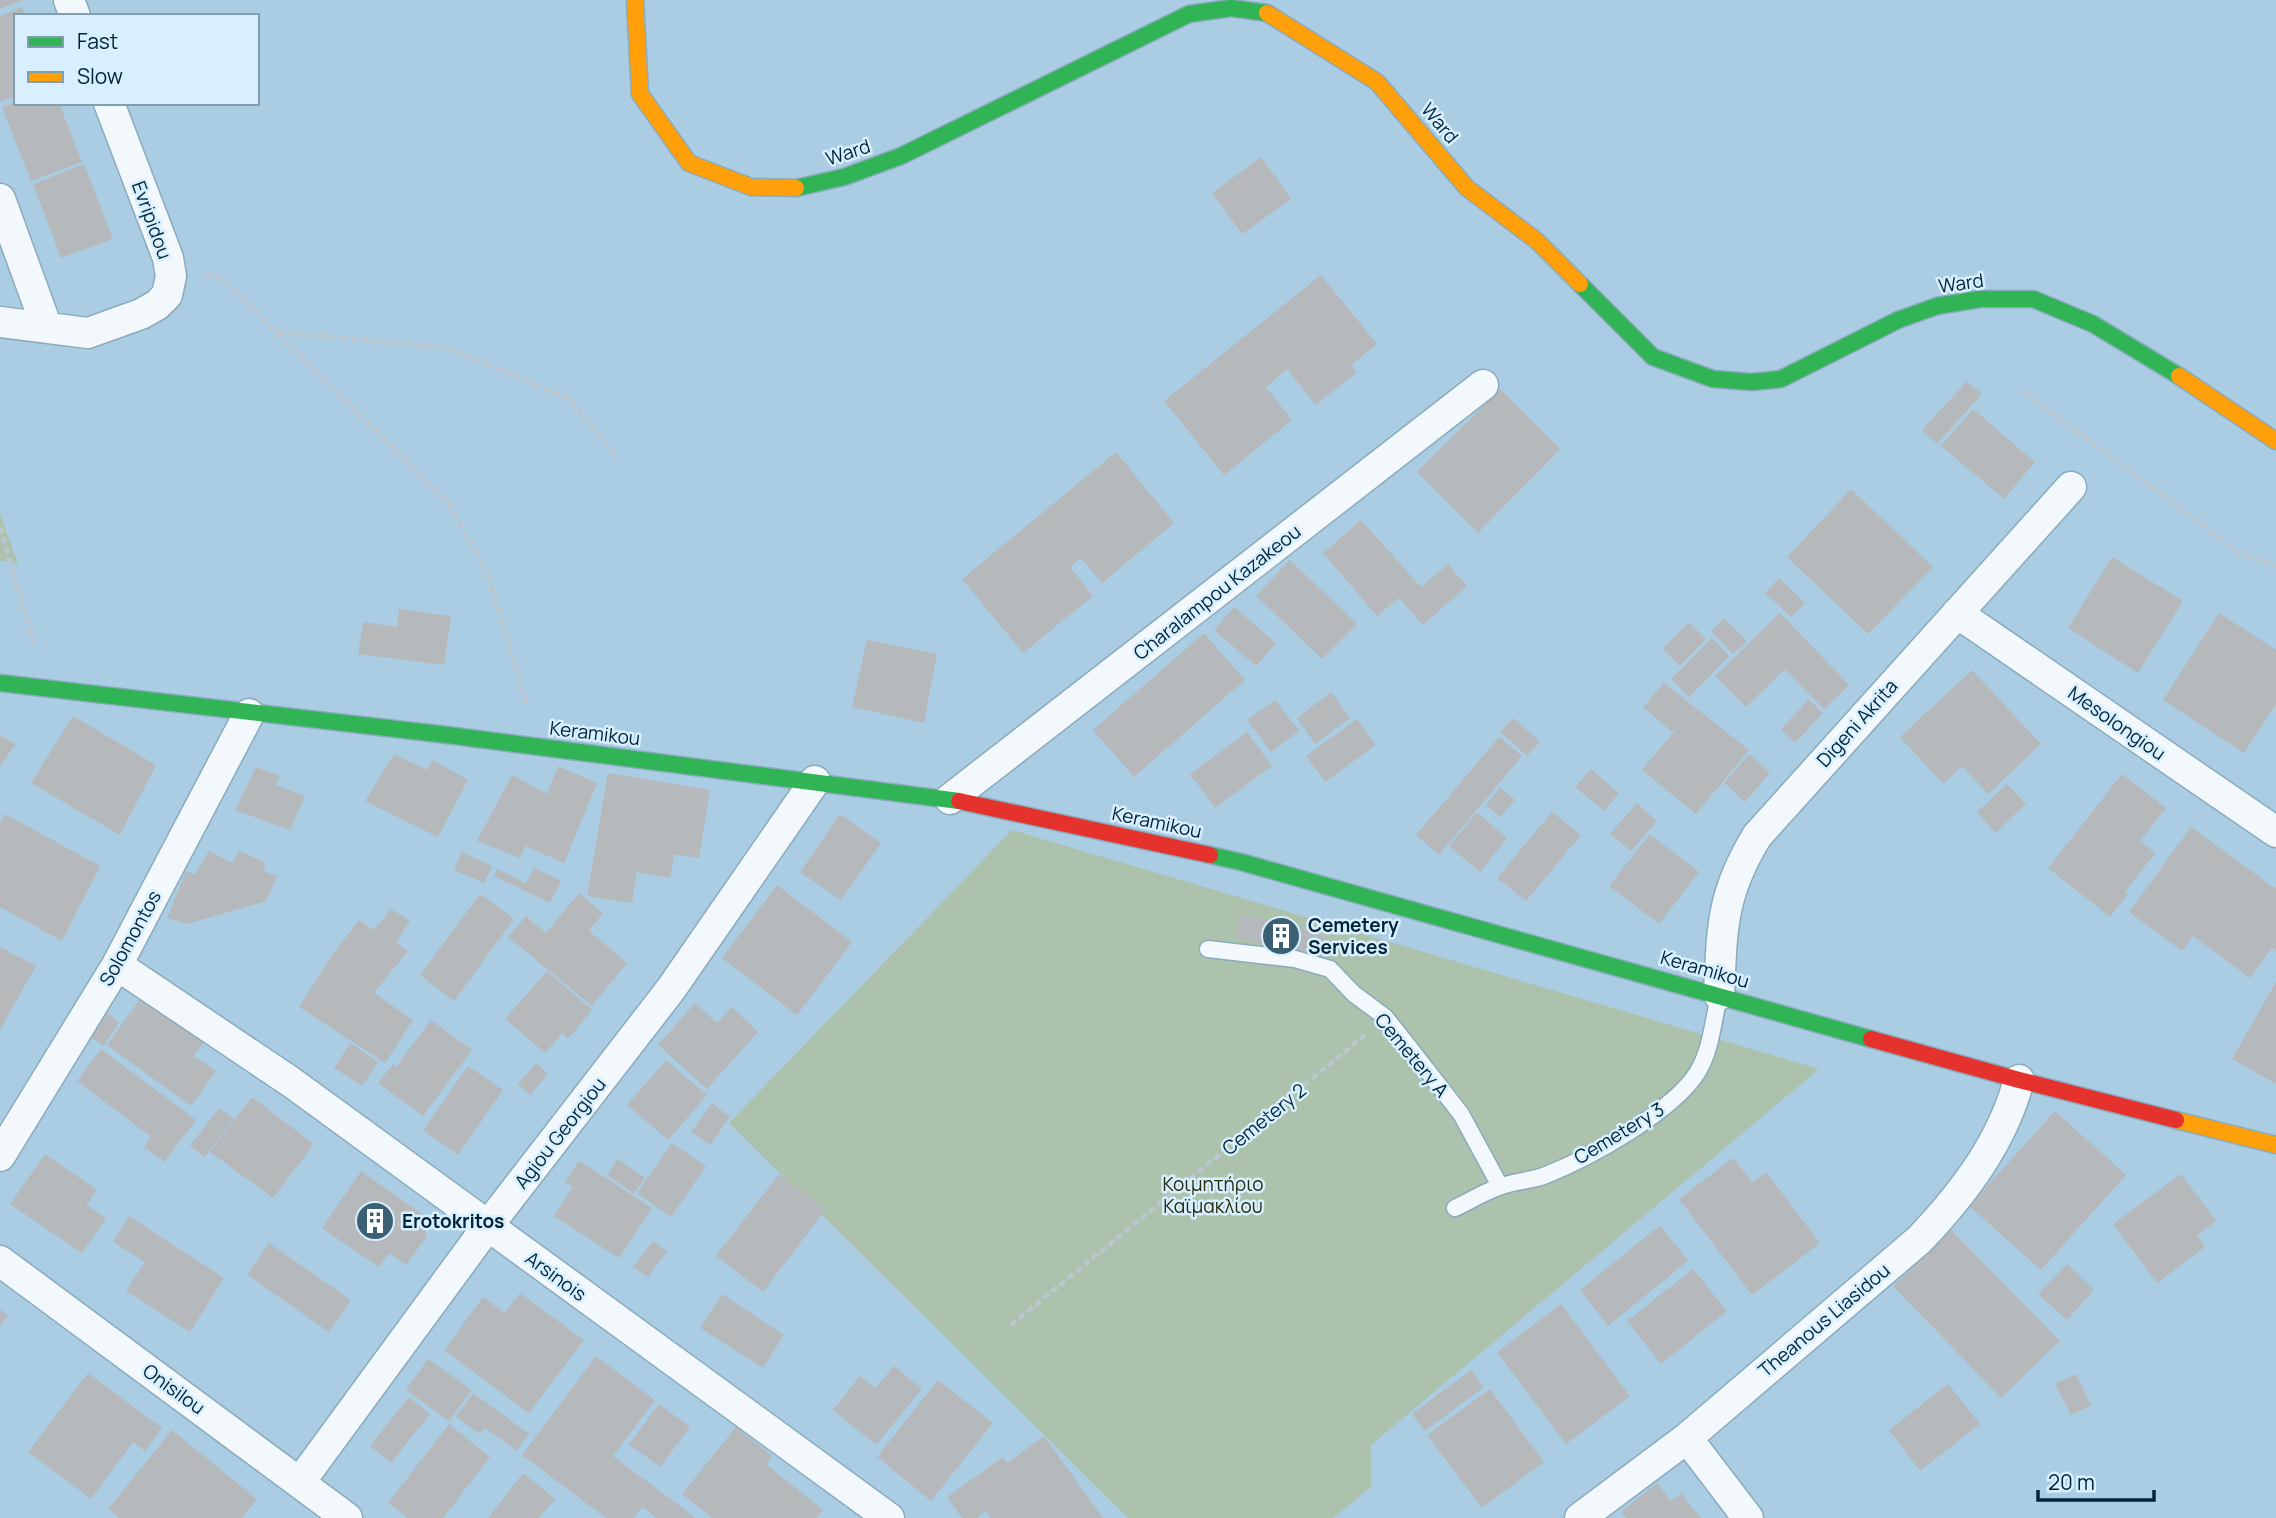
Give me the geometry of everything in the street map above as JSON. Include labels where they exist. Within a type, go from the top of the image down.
[{"type":"street","name":"Ward","points":[[635,0],[640,94],[688,163],[751,187],[801,188],[844,177],[901,156],[1189,14],[1231,8],[1269,13],[1377,82],[1466,188],[1537,241],[1653,357],[1713,379],[1752,382],[1781,379],[1898,320],[1937,306],[1980,299],[2033,299],[2094,324],[2176,374],[2276,441]]},
{"type":"street","name":"Evripidou","points":[[0,322],[88,332],[141,314],[157,305],[167,295],[171,276],[168,258],[110,105]]},
{"type":"street","points":[[0,199],[47,328]]},
{"type":"street","name":"Charalampou Kazakeou","points":[[950,799],[1483,385]]},
{"type":"street","name":"Digeni Akrita","points":[[1719,995],[1723,919],[1730,889],[1747,853],[1777,812],[2071,487]]},
{"type":"street","name":"Mesolongiou","points":[[1957,613],[2276,832]]},
{"type":"street","name":"Keramikou","points":[[0,683],[950,799],[1241,862],[2019,1080],[2276,1145]]},
{"type":"street","name":"Solomontos","points":[[0,1157],[117,965],[249,714]]},
{"type":"street","name":"Agiou Georgiou","points":[[300,1482],[487,1227],[671,989],[815,781]]},
{"type":"street","name":"Arsinois","points":[[117,965],[292,1082],[889,1518]]},
{"type":"street","name":"Theanous Liasidou","points":[[1580,1518],[1687,1438],[1919,1240],[1942,1216],[1984,1159],[2011,1110],[2019,1080]]},
{"type":"street","name":"Onisilou","points":[[0,1261],[347,1518]]},
{"type":"street","points":[[1687,1438],[1748,1518]]},
{"type":"lane","name":"Cemetery A","points":[[1208,949],[1296,959],[1330,969],[1354,994],[1385,1017],[1461,1114],[1500,1186]]},
{"type":"lane","name":"Cemetery 3","points":[[1455,1208],[1500,1186],[1546,1175],[1636,1126],[1673,1100],[1696,1074],[1707,1052],[1719,995]]},
{"type":"path","points":[[168,258],[224,280],[449,504],[488,575],[540,747]]},
{"type":"path","points":[[277,332],[447,348],[568,398],[617,457]]},
{"type":"path","points":[[2024,392],[2240,553],[2276,566]]},
{"type":"path","points":[[0,527],[47,688]]},
{"type":"path","name":"Cemetery 2","points":[[1011,1325],[1385,1017]]},
{"type":"green space","points":[[0,514],[18,564],[0,560]]},
{"type":"green space","name":"Κοιμητήριο Καϊμακλίου","points":[[1012,830],[1819,1069],[1371,1445],[1371,1487],[1333,1518],[1128,1518],[729,1123]]},
{"type":"building","points":[[0,0],[23,0],[0,9]]},
{"type":"building","points":[[22,7],[24,14],[14,14],[14,97],[0,102],[0,16]]},
{"type":"building","points":[[14,103],[14,105],[60,105],[82,162],[31,181],[2,107]]},
{"type":"building","points":[[1261,157],[1291,199],[1242,234],[1212,193]]},
{"type":"building","points":[[84,164],[113,239],[61,258],[33,184]]},
{"type":"building","points":[[1321,275],[1377,344],[1351,365],[1357,372],[1316,405],[1287,369],[1266,387],[1292,420],[1224,475],[1164,401]]},
{"type":"building","points":[[1967,381],[1982,394],[1937,444],[1922,430]]},
{"type":"building","points":[[1500,389],[1560,449],[1478,533],[1417,472]]},
{"type":"building","points":[[1973,409],[2035,462],[2004,499],[1941,446]]},
{"type":"building","points":[[1116,452],[1174,523],[1102,583],[1081,558],[1070,567],[1093,596],[1023,653],[962,579]]},
{"type":"building","points":[[1851,489],[1933,567],[1868,634],[1787,557]]},
{"type":"building","points":[[1361,520],[1421,587],[1448,564],[1467,586],[1423,625],[1399,598],[1377,616],[1323,553]]},
{"type":"building","points":[[2112,557],[2183,601],[2138,673],[2068,628]]},
{"type":"building","points":[[1290,560],[1357,624],[1322,659],[1256,596]]},
{"type":"building","points":[[1779,578],[1805,603],[1791,617],[1765,593]]},
{"type":"building","points":[[1234,607],[1276,643],[1256,666],[1214,630]]},
{"type":"building","points":[[399,609],[451,616],[444,665],[358,654],[363,622],[397,627]]},
{"type":"building","points":[[1780,613],[1849,685],[1824,709],[1785,669],[1746,707],[1715,676]]},
{"type":"building","points":[[2219,613],[2276,650],[2276,704],[2244,753],[2163,700]]},
{"type":"building","points":[[1724,618],[1747,641],[1733,654],[1711,631]]},
{"type":"building","points":[[1689,622],[1706,639],[1680,666],[1662,649]]},
{"type":"building","points":[[1204,633],[1245,680],[1134,777],[1093,730]]},
{"type":"building","points":[[1712,638],[1729,656],[1689,697],[1671,679]]},
{"type":"building","points":[[867,640],[937,654],[924,723],[852,707]]},
{"type":"building","points":[[1972,670],[2041,744],[1988,794],[1962,766],[1943,784],[1900,737]]},
{"type":"building","points":[[1664,683],[1749,750],[1696,814],[1642,770],[1683,721],[1672,732],[1643,707]]},
{"type":"building","points":[[1331,692],[1350,718],[1315,744],[1297,718]]},
{"type":"building","points":[[1809,699],[1823,713],[1795,743],[1781,729]]},
{"type":"building","points":[[1275,700],[1299,731],[1271,752],[1247,720]]},
{"type":"building","points":[[73,716],[156,765],[120,835],[31,783]]},
{"type":"building","points":[[1513,718],[1540,742],[1527,756],[1500,732]]},
{"type":"building","points":[[1357,719],[1376,745],[1325,782],[1306,756]]},
{"type":"building","points":[[1247,732],[1272,766],[1215,808],[1190,774]]},
{"type":"building","points":[[0,735],[16,744],[0,766]]},
{"type":"building","points":[[1499,737],[1522,756],[1439,855],[1416,835]]},
{"type":"building","points":[[394,754],[427,770],[433,760],[468,780],[438,837],[365,801]]},
{"type":"building","points":[[1749,754],[1770,773],[1745,802],[1724,783]]},
{"type":"building","points":[[558,766],[597,783],[564,863],[525,846],[520,858],[477,841],[512,775],[547,794]]},
{"type":"building","points":[[256,767],[280,776],[276,785],[305,796],[290,830],[235,810]]},
{"type":"building","points":[[1591,769],[1619,793],[1604,811],[1575,787]]},
{"type":"building","points":[[608,773],[710,790],[699,858],[674,854],[670,878],[637,872],[632,903],[587,896]]},
{"type":"building","points":[[2122,774],[2166,808],[2140,841],[2155,853],[2125,892],[2128,894],[2110,917],[2048,868]]},
{"type":"building","points":[[2007,784],[2026,804],[1995,833],[1977,812]]},
{"type":"building","points":[[1500,787],[1515,800],[1500,817],[1486,805]]},
{"type":"building","points":[[1637,803],[1657,821],[1631,851],[1610,834]]},
{"type":"building","points":[[1477,812],[1507,838],[1480,872],[1449,846]]},
{"type":"building","points":[[1552,812],[1581,835],[1526,901],[1497,878]]},
{"type":"building","points":[[5,814],[100,866],[62,941],[0,907],[0,823]]},
{"type":"building","points":[[840,814],[881,843],[841,900],[800,872]]},
{"type":"building","points":[[2191,827],[2276,889],[2276,951],[2272,948],[2250,978],[2193,936],[2182,951],[2129,912]]},
{"type":"building","points":[[1650,834],[1699,872],[1659,924],[1609,886]]},
{"type":"building","points":[[209,851],[232,863],[239,851],[266,863],[263,871],[277,876],[266,901],[187,924],[167,918],[186,871],[195,874]]},
{"type":"building","points":[[462,852],[492,866],[484,883],[454,870]]},
{"type":"building","points":[[534,868],[561,881],[550,903],[494,876],[497,869],[526,883]]},
{"type":"building","points":[[777,885],[852,942],[797,1015],[722,958]]},
{"type":"building","points":[[579,893],[603,913],[589,931],[627,963],[592,1006],[508,937],[526,916],[546,933]]},
{"type":"building","points":[[480,894],[514,919],[454,1001],[420,975]]},
{"type":"building","points":[[391,909],[410,921],[396,942],[408,951],[374,993],[413,1020],[385,1063],[299,1007],[332,955],[359,920],[374,930]]},
{"type":"building","name":"Cemetery Services","points":[[1241,914],[1326,934],[1321,958],[1235,938]]},
{"type":"building","points":[[0,947],[36,966],[0,1030]]},
{"type":"building","points":[[547,971],[592,1010],[568,1039],[562,1033],[545,1053],[505,1019]]},
{"type":"building","points":[[2276,982],[2276,1084],[2232,1059]]},
{"type":"building","points":[[142,996],[205,1041],[194,1056],[216,1071],[191,1106],[107,1045]]},
{"type":"building","points":[[695,1003],[717,1023],[732,1007],[758,1032],[707,1089],[658,1045]]},
{"type":"building","points":[[101,1009],[119,1022],[104,1046],[85,1034]]},
{"type":"building","points":[[431,1020],[472,1050],[423,1116],[378,1083],[393,1064],[396,1067]]},
{"type":"building","points":[[350,1043],[378,1062],[362,1086],[334,1068]]},
{"type":"building","points":[[101,1049],[196,1120],[164,1162],[144,1147],[151,1137],[77,1081]]},
{"type":"building","points":[[666,1060],[707,1095],[668,1140],[627,1105]]},
{"type":"building","points":[[536,1063],[548,1074],[530,1095],[518,1084]]},
{"type":"building","points":[[468,1066],[503,1090],[458,1155],[423,1130]]},
{"type":"building","points":[[252,1097],[314,1144],[273,1198],[210,1152]]},
{"type":"building","points":[[712,1103],[730,1117],[710,1145],[691,1132]]},
{"type":"building","points":[[219,1108],[234,1119],[205,1157],[190,1146]]},
{"type":"building","points":[[2055,1111],[2126,1175],[2041,1270],[1969,1206]]},
{"type":"building","points":[[672,1143],[706,1166],[671,1217],[637,1193]]},
{"type":"building","points":[[45,1154],[97,1190],[87,1205],[106,1218],[82,1253],[10,1204]]},
{"type":"building","points":[[1733,1158],[1752,1182],[1766,1172],[1820,1243],[1752,1295],[1679,1199]]},
{"type":"building","points":[[618,1159],[645,1178],[634,1194],[607,1175]]},
{"type":"building","points":[[579,1161],[652,1208],[619,1258],[554,1216],[573,1187],[565,1182]]},
{"type":"building","name":"Erotokritos","points":[[361,1171],[422,1214],[427,1236],[406,1265],[389,1253],[379,1267],[322,1228]]},
{"type":"building","points":[[779,1174],[825,1210],[763,1292],[716,1256]]},
{"type":"building","points":[[2181,1174],[2216,1221],[2197,1236],[2205,1247],[2157,1283],[2113,1224]]},
{"type":"building","points":[[129,1216],[224,1278],[190,1332],[126,1291],[145,1262],[113,1242]]},
{"type":"building","points":[[1660,1225],[1688,1261],[1608,1326],[1580,1290]]},
{"type":"building","points":[[1951,1230],[2060,1341],[2001,1398],[1893,1286]]},
{"type":"building","points":[[653,1241],[667,1252],[648,1277],[633,1267]]},
{"type":"building","points":[[269,1243],[351,1300],[329,1332],[247,1275]]},
{"type":"building","points":[[2067,1264],[2094,1290],[2067,1320],[2038,1294]]},
{"type":"building","points":[[1693,1269],[1727,1311],[1661,1364],[1627,1321]]},
{"type":"building","points":[[520,1293],[584,1340],[529,1413],[444,1350],[483,1297],[505,1313]]},
{"type":"building","points":[[722,1294],[784,1335],[763,1368],[700,1328]]},
{"type":"building","points":[[1561,1304],[1630,1396],[1566,1444],[1497,1352]]},
{"type":"building","points":[[0,1309],[8,1316],[0,1326]]},
{"type":"building","points":[[596,1356],[655,1400],[613,1456],[696,1518],[657,1518],[642,1507],[634,1518],[606,1518],[522,1455]]},
{"type":"building","points":[[428,1359],[472,1390],[449,1421],[406,1390]]},
{"type":"building","points":[[894,1366],[922,1389],[876,1445],[833,1410],[860,1376],[875,1388]]},
{"type":"building","points":[[1471,1370],[1484,1387],[1425,1431],[1412,1414]]},
{"type":"building","points":[[88,1373],[162,1428],[145,1451],[133,1442],[91,1499],[28,1452]]},
{"type":"building","points":[[2076,1374],[2091,1405],[2071,1415],[2055,1384]]},
{"type":"building","points":[[938,1380],[993,1423],[931,1501],[877,1457]]},
{"type":"building","points":[[1948,1384],[1980,1424],[1920,1471],[1889,1430]]},
{"type":"building","points":[[1490,1389],[1544,1462],[1482,1508],[1427,1435]]},
{"type":"building","points":[[473,1393],[529,1434],[517,1451],[485,1428],[480,1434],[456,1417]]},
{"type":"building","points":[[409,1397],[430,1414],[391,1463],[370,1446]]},
{"type":"building","points":[[659,1404],[690,1427],[660,1467],[629,1444]]},
{"type":"building","points":[[449,1424],[490,1457],[443,1518],[408,1518],[388,1503]]},
{"type":"building","points":[[736,1427],[772,1456],[766,1464],[823,1510],[816,1518],[712,1518],[682,1494]]},
{"type":"building","points":[[172,1430],[257,1499],[242,1518],[119,1518],[108,1509]]},
{"type":"building","points":[[1044,1436],[1103,1518],[991,1518],[986,1511],[977,1518],[962,1518],[947,1497],[1003,1457],[1007,1463]]},
{"type":"building","points":[[523,1473],[555,1499],[539,1518],[488,1518]]},
{"type":"building","points":[[1657,1483],[1671,1501],[1681,1493],[1701,1518],[1626,1518],[1621,1512]]},
{"type":"traffic: fast","points":[[796,188],[844,177],[901,156],[1189,14],[1231,8],[1267,13]]},
{"type":"traffic: fast","points":[[1580,284],[1653,357],[1713,379],[1752,382],[1781,379],[1898,320],[1937,306],[1980,299],[2033,299],[2093,324],[2179,376]]},
{"type":"traffic: fast","points":[[0,683],[439,734],[959,801]]},
{"type":"traffic: fast","points":[[1210,855],[1871,1039]]},
{"type":"traffic: slow","points":[[635,0],[640,94],[689,163],[751,187],[796,188]]},
{"type":"traffic: slow","points":[[1267,13],[1377,82],[1467,188],[1537,241],[1580,284]]},
{"type":"traffic: slow","points":[[2179,376],[2276,441]]},
{"type":"traffic: slow","points":[[2176,1120],[2276,1145]]},
{"type":"traffic: jam","points":[[959,801],[1210,855]]},
{"type":"traffic: jam","points":[[1871,1039],[2176,1120]]},
{"type":"place","name":"Cemetery Services","points":[[1281,936]]},
{"type":"place","name":"Erotokritos","points":[[375,1221]]}]
